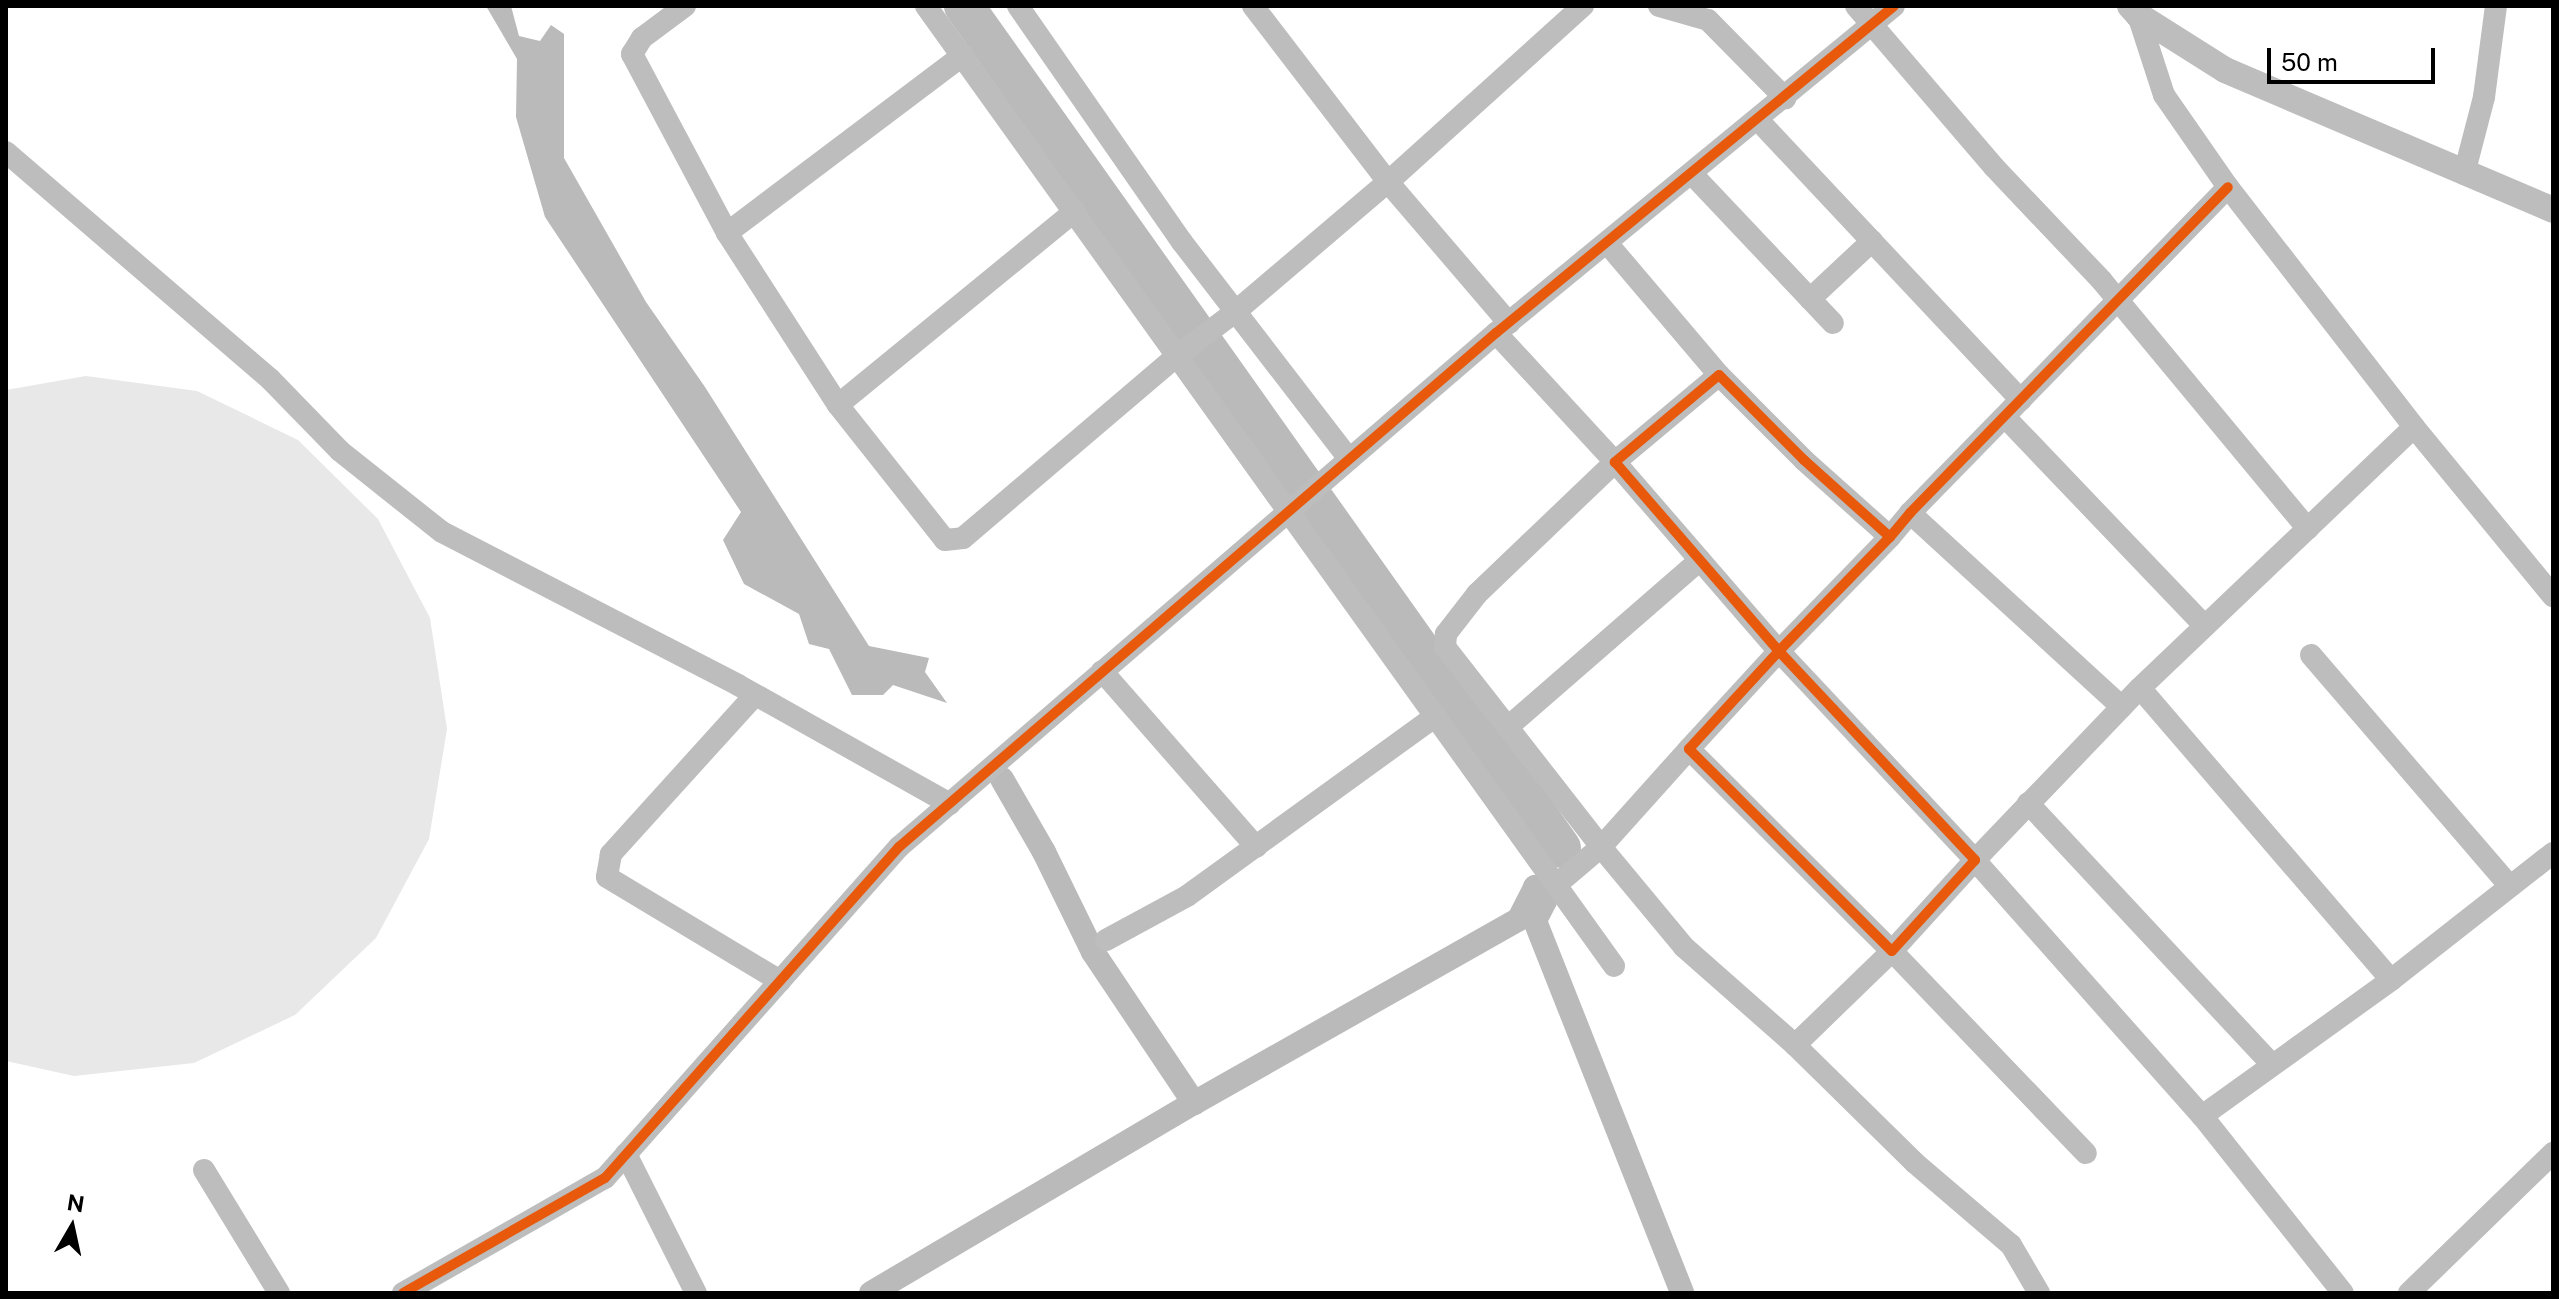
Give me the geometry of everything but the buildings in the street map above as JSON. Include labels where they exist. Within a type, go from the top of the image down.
[{"type":"street","points":[[685,6],[642,38],[632,54],[727,233],[838,405],[945,540],[963,538],[1178,355],[1235,312],[1388,182],[1583,6]]},
{"type":"street","points":[[926,6],[1290,509],[1614,966]]},
{"type":"street","points":[[1018,6],[1182,242],[1349,459]]},
{"type":"street","points":[[1659,6],[1708,20],[1785,98]]},
{"type":"street","points":[[403,1293],[605,1178],[899,847],[1503,328],[1785,98],[1864,14],[1894,6]]},
{"type":"street","points":[[2464,174],[2484,97],[2496,6]]},
{"type":"street","points":[[1259,8],[1388,182],[1503,328],[1615,462],[1779,651],[1975,860],[2202,1116],[2343,1293]]},
{"type":"street","points":[[2134,11],[2225,70],[2553,210]]},
{"type":"street","points":[[2134,11],[2164,95],[2228,187],[2414,427],[2553,596]]},
{"type":"street","points":[[1864,14],[1994,167],[2102,281],[2116,302],[2308,529]]},
{"type":"street","points":[[727,233],[963,55]]},
{"type":"street","points":[[1758,120],[2021,400]]},
{"type":"street","points":[[6,152],[270,379],[340,451],[442,532],[755,695],[950,804]]},
{"type":"street","points":[[1692,174],[1833,323]]},
{"type":"street","points":[[1556,885],[1601,847],[1779,651],[1910,513],[2228,187]]},
{"type":"street","points":[[838,405],[1075,211]]},
{"type":"street","points":[[1810,299],[1872,241]]},
{"type":"street","points":[[1607,243],[1719,375],[1804,460],[1890,537]]},
{"type":"street","points":[[1719,375],[1615,462],[1477,594],[1446,634],[1445,647],[1601,847],[1684,947],[1795,1045],[1915,1163],[2011,1245],[2039,1293]]},
{"type":"street","points":[[2005,417],[2205,626]]},
{"type":"street","points":[[1795,1045],[1892,951],[2028,803],[2140,688],[2414,427]]},
{"type":"street","points":[[1910,513],[2122,707]]},
{"type":"street","points":[[1509,726],[1700,560]]},
{"type":"street","points":[[2311,655],[2510,886]]},
{"type":"street","points":[[1102,671],[1256,847]]},
{"type":"street","points":[[2140,688],[2391,980]]},
{"type":"street","points":[[755,695],[611,854],[607,877],[780,981]]},
{"type":"street","points":[[1106,940],[1187,896],[1436,716]]},
{"type":"street","points":[[1689,749],[1892,951],[2086,1153]]},
{"type":"street","points":[[2028,803],[2272,1065]]},
{"type":"street","points":[[2202,1116],[2391,980],[2553,853]]},
{"type":"street","points":[[2409,1293],[2553,1153]]},
{"type":"street","points":[[626,1154],[696,1293]]},
{"type":"street","points":[[204,1170],[279,1293]]},
{"type":"shaded area","points":[[486,6],[511,6],[519,36],[540,41],[551,25],[564,34],[564,158],[646,302],[705,387],[869,646],[929,658],[925,672],[947,703],[893,685],[883,695],[852,695],[829,649],[809,644],[799,614],[744,584],[723,540],[741,512],[545,217],[516,117],[517,59]]},
{"type":"shaded area","points":[[86,376],[197,391],[298,440],[378,519],[430,618],[447,729],[429,839],[376,938],[295,1015],[194,1063],[74,1076],[6,1061],[6,390]]},
{"type":"waterway","points":[[964,6],[1561,848]]},
{"type":"waterway","points":[[1002,779],[1044,852],[1093,952],[1194,1103],[1519,919],[1535,887],[1545,901],[1535,921],[1682,1293]]},
{"type":"waterway","points":[[871,1293],[1194,1103]]},
{"type":"cycle path","points":[[403,1293],[605,1178],[899,847],[1496,333],[1894,6]]},
{"type":"cycle path","points":[[1890,537],[1804,460],[1719,375],[1615,462],[1779,651],[1689,749],[1892,951],[1975,860],[1779,651],[1890,537],[1910,513],[2228,187]]}]
